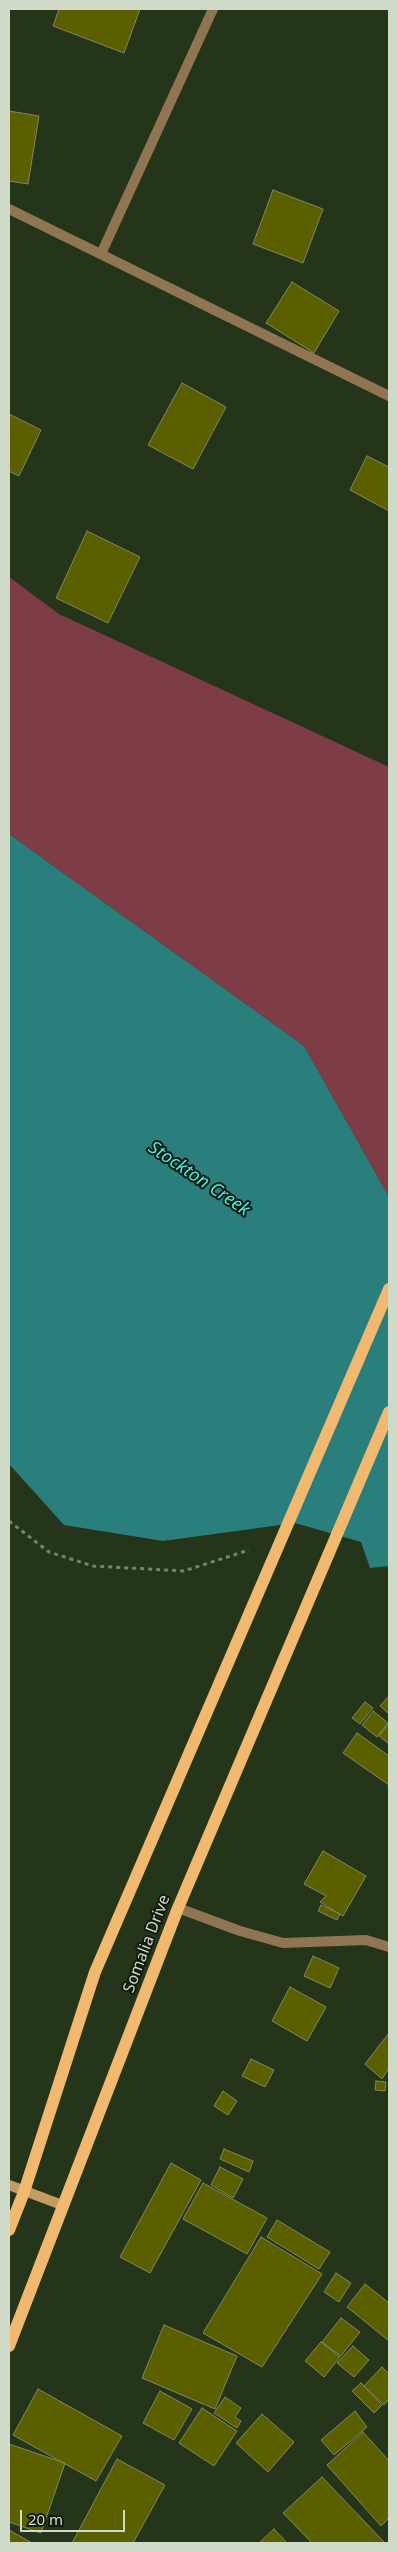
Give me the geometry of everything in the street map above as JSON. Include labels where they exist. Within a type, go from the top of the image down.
[{"type":"main road","points":[[9,2230],[24,2192],[95,1972],[389,1289]]},
{"type":"main road","name":"Somalia Drive","points":[[9,2346],[178,1908],[389,1412]]},
{"type":"street","points":[[100,254],[213,9]]},
{"type":"street","points":[[9,209],[389,396]]},
{"type":"street","points":[[178,1908],[240,1931],[283,1943],[366,1940],[389,1947]]},
{"type":"street","points":[[9,2185],[62,2205]]},
{"type":"path","points":[[9,1521],[49,1552],[102,1567],[184,1572],[280,1539]]},
{"type":"shaded area","points":[[9,577],[59,614],[389,767],[389,1197],[304,1046],[9,834]]},
{"type":"water","name":"Stockton Creek","points":[[9,834],[304,1046],[389,1197],[389,1566],[370,1568],[361,1542],[295,1523],[163,1541],[64,1525],[9,1464]]},
{"type":"building","points":[[59,9],[140,9],[124,53],[53,26]]},
{"type":"building","points":[[9,111],[39,116],[28,184],[9,181]]},
{"type":"building","points":[[273,190],[323,209],[303,263],[253,244]]},
{"type":"building","points":[[292,282],[339,311],[314,353],[266,323]]},
{"type":"building","points":[[182,383],[226,407],[193,469],[148,445]]},
{"type":"building","points":[[9,414],[41,430],[19,476],[9,471]]},
{"type":"building","points":[[367,456],[389,467],[389,511],[350,490]]},
{"type":"building","points":[[87,531],[140,557],[108,623],[56,598]]},
{"type":"building","points":[[389,1696],[389,1714],[380,1706]]},
{"type":"building","points":[[365,1702],[373,1708],[360,1724],[352,1718]]},
{"type":"building","points":[[373,1711],[388,1723],[377,1737],[362,1725]]},
{"type":"building","points":[[389,1723],[389,1744],[379,1736]]},
{"type":"building","points":[[357,1733],[389,1756],[389,1785],[343,1753]]},
{"type":"building","points":[[323,1851],[366,1876],[343,1916],[320,1902],[326,1896],[304,1884]]},
{"type":"building","points":[[321,1905],[340,1914],[337,1920],[318,1911]]},
{"type":"building","points":[[313,1956],[339,1968],[330,1988],[304,1976]]},
{"type":"building","points":[[290,1987],[326,2007],[307,2041],[272,2021]]},
{"type":"building","points":[[389,2033],[389,2068],[382,2079],[365,2064]]},
{"type":"building","points":[[251,2059],[274,2070],[265,2087],[242,2076]]},
{"type":"building","points":[[376,2081],[386,2082],[385,2091],[375,2090]]},
{"type":"building","points":[[223,2091],[237,2101],[228,2115],[214,2106]]},
{"type":"building","points":[[224,2149],[253,2161],[249,2172],[220,2159]]},
{"type":"building","points":[[171,2163],[201,2180],[150,2273],[120,2257]]},
{"type":"building","points":[[220,2167],[243,2179],[233,2198],[211,2185]]},
{"type":"building","points":[[203,2183],[267,2218],[247,2254],[183,2219]]},
{"type":"building","points":[[277,2220],[330,2252],[319,2269],[267,2237]]},
{"type":"building","points":[[261,2237],[322,2274],[262,2367],[203,2333]]},
{"type":"building","points":[[336,2273],[351,2283],[339,2302],[324,2292]]},
{"type":"building","points":[[365,2284],[389,2303],[389,2341],[347,2307]]},
{"type":"building","points":[[341,2318],[360,2332],[341,2356],[322,2342]]},
{"type":"building","points":[[164,2325],[237,2356],[215,2409],[142,2378]]},
{"type":"building","points":[[321,2342],[340,2357],[324,2377],[305,2361]]},
{"type":"building","points":[[353,2346],[369,2360],[354,2377],[337,2363]]},
{"type":"building","points":[[382,2367],[389,2374],[389,2399],[384,2405],[364,2386]]},
{"type":"building","points":[[361,2383],[382,2405],[374,2413],[352,2391]]},
{"type":"building","points":[[38,2389],[122,2436],[96,2481],[13,2435]]},
{"type":"building","points":[[160,2391],[192,2409],[174,2440],[143,2423]]},
{"type":"building","points":[[225,2397],[241,2408],[235,2417],[241,2421],[237,2428],[214,2413]]},
{"type":"building","points":[[202,2408],[237,2431],[214,2466],[179,2443]]},
{"type":"building","points":[[355,2411],[367,2427],[334,2455],[321,2440]]},
{"type":"building","points":[[262,2414],[294,2442],[268,2472],[236,2443]]},
{"type":"building","points":[[363,2432],[389,2461],[389,2518],[381,2526],[327,2465]]},
{"type":"building","points":[[9,2444],[65,2463],[41,2533],[9,2522]]},
{"type":"building","points":[[117,2459],[165,2485],[133,2543],[72,2543]]},
{"type":"building","points":[[322,2477],[385,2543],[312,2543],[283,2513]]},
{"type":"building","points":[[274,2529],[287,2543],[259,2543]]},
{"type":"building","points":[[9,2530],[32,2543],[9,2543]]}]
